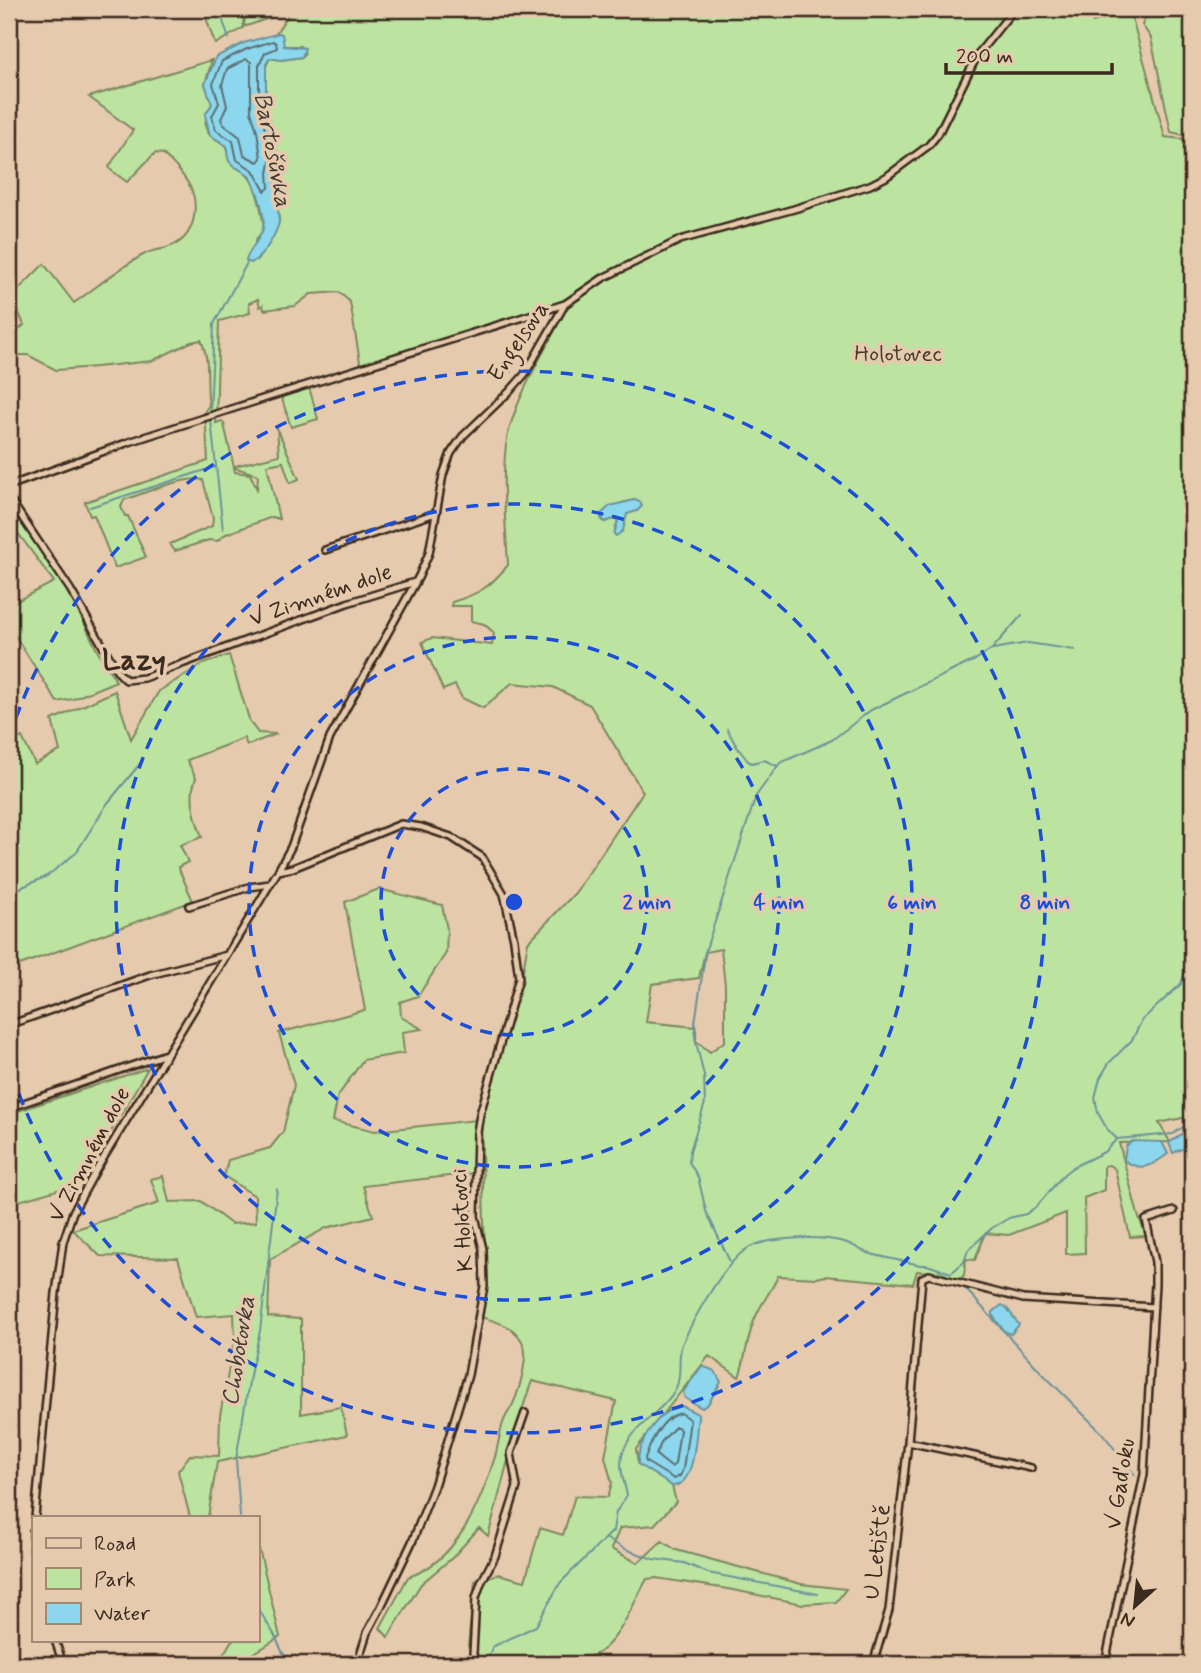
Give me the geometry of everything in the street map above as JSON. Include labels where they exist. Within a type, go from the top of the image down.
[{"type":"street","name":"Engelsova","points":[[415,582],[429,553],[443,475],[451,453],[463,436],[525,374],[565,304],[603,278],[680,240],[794,209],[870,185],[886,177],[928,146],[938,135],[978,54],[1014,9]]},
{"type":"street","points":[[9,486],[129,442],[565,304]]},
{"type":"street","name":"V Zimném dole","points":[[9,498],[70,589],[118,672],[126,680],[144,678],[347,603],[415,582]]},
{"type":"street","name":"V Zimném dole","points":[[325,550],[436,513]]},
{"type":"street","name":"V Zimném dole","points":[[35,1516],[63,1242],[73,1212],[278,871],[290,847],[330,738],[415,582]]},
{"type":"street","name":"K Holotovci","points":[[278,871],[293,869],[401,824],[421,827],[451,838],[482,858],[504,894],[519,978],[477,1132],[475,1216],[483,1249],[484,1286],[468,1376],[435,1486],[402,1563],[367,1633],[357,1664]]},
{"type":"street","points":[[189,906],[249,887],[270,884]]},
{"type":"street","points":[[9,1025],[150,975],[227,955]]},
{"type":"street","points":[[9,1108],[166,1054]]},
{"type":"street","name":"V Gaďoku","points":[[1104,1664],[1144,1474],[1155,1262],[1146,1220],[1174,1211]]},
{"type":"street","name":"U Letiště","points":[[873,1664],[889,1610],[908,1442],[922,1279],[929,1275],[1023,1299],[1154,1307]]},
{"type":"street","points":[[477,1664],[473,1654],[476,1598],[495,1556],[517,1487],[511,1452],[525,1413]]},
{"type":"street","points":[[908,1442],[1031,1468]]},
{"type":"street","points":[[56,1642],[63,1664]]},
{"type":"green space","points":[[203,9],[244,9],[243,28],[215,44]]},
{"type":"green space","points":[[246,9],[283,9],[269,18],[247,26],[244,25]]},
{"type":"green space","name":"Holotovec","points":[[292,9],[1095,9],[1093,22],[1121,15],[1132,18],[1165,137],[1192,140],[1192,1116],[1159,1123],[1170,1142],[1119,1143],[1146,1236],[1130,1237],[1115,1169],[1109,1165],[1104,1166],[1104,1190],[1084,1198],[1085,1253],[1066,1254],[1066,1213],[1009,1235],[985,1233],[975,1260],[966,1259],[964,1275],[958,1281],[940,1272],[917,1271],[913,1284],[825,1276],[778,1276],[753,1323],[739,1377],[709,1356],[636,1449],[638,1464],[672,1486],[676,1502],[654,1525],[620,1528],[611,1549],[638,1563],[662,1541],[676,1550],[801,1584],[846,1589],[836,1602],[803,1604],[728,1589],[647,1579],[620,1629],[598,1653],[570,1659],[562,1664],[482,1664],[468,1646],[475,1581],[498,1574],[525,1581],[540,1528],[563,1535],[575,1496],[608,1497],[612,1483],[605,1457],[616,1401],[532,1381],[488,1536],[479,1528],[453,1557],[421,1584],[388,1637],[380,1628],[408,1577],[440,1559],[464,1529],[488,1477],[503,1423],[522,1375],[525,1352],[521,1339],[512,1329],[481,1317],[486,1290],[481,1116],[521,982],[528,942],[575,893],[643,792],[590,705],[553,687],[512,683],[483,708],[462,698],[455,685],[443,690],[422,642],[432,638],[492,645],[494,633],[484,624],[471,621],[471,606],[451,606],[452,602],[483,589],[508,565],[504,475],[510,428],[524,390],[573,297],[361,368],[350,302],[339,292],[311,294],[295,306],[264,310],[258,299],[249,303],[250,313],[219,321],[216,423],[222,421],[224,424],[235,472],[250,474],[257,489],[258,475],[235,466],[279,455],[277,428],[299,479],[290,483],[283,462],[267,465],[279,519],[272,517],[226,534],[217,541],[209,540],[175,551],[170,544],[212,526],[213,518],[203,480],[186,480],[164,486],[124,500],[121,507],[125,516],[128,516],[146,557],[115,568],[94,515],[90,516],[85,502],[208,461],[205,411],[209,405],[207,364],[201,340],[191,342],[152,361],[96,367],[56,370],[28,355],[9,358],[9,339],[24,325],[12,296],[44,264],[74,303],[136,259],[176,244],[183,239],[192,225],[195,208],[192,191],[179,171],[163,154],[155,153],[127,182],[111,170],[109,167],[133,130],[89,97],[212,60],[205,84],[212,104],[206,116],[207,130],[212,137],[227,146],[229,160],[247,175],[256,192],[264,229],[255,241],[258,259],[279,222],[275,173],[278,157],[266,102],[266,66],[270,58],[281,60],[302,57],[305,53],[300,46],[284,46],[279,33],[276,33]],"holes":[[[634,500],[615,530],[618,521],[614,519],[604,522],[601,518],[611,506]],[[721,949],[725,985],[725,1041],[710,1052],[696,1041],[696,1027],[646,1022],[652,984],[699,978],[705,952]]]},
{"type":"green space","points":[[1192,9],[1192,137],[1171,132],[1151,38],[1142,25],[1145,18]]},
{"type":"green space","points":[[309,387],[318,419],[291,427],[281,396]]},
{"type":"green space","points":[[9,502],[68,590],[98,652],[116,681],[73,699],[57,702],[9,626],[9,605],[54,582],[9,521]]},
{"type":"green space","points":[[229,655],[250,722],[258,733],[277,734],[247,745],[244,738],[187,760],[196,778],[193,800],[202,837],[180,845],[188,862],[178,867],[193,901],[9,969],[9,743],[22,737],[35,764],[60,751],[52,720],[115,691],[131,739],[159,691],[203,664]]},
{"type":"green space","points":[[379,889],[442,905],[447,929],[446,953],[418,996],[400,1002],[401,1017],[422,1029],[402,1032],[404,1053],[363,1060],[338,1096],[333,1121],[375,1131],[476,1120],[474,1173],[363,1186],[373,1216],[326,1228],[270,1259],[268,1317],[301,1319],[301,1414],[341,1407],[347,1435],[217,1462],[208,1516],[190,1516],[178,1471],[190,1455],[219,1456],[220,1415],[235,1337],[234,1314],[196,1317],[178,1258],[100,1256],[73,1230],[159,1203],[151,1179],[163,1176],[169,1202],[201,1201],[231,1224],[256,1222],[255,1196],[224,1176],[228,1160],[270,1148],[283,1132],[294,1085],[279,1033],[365,1010],[345,902]]},
{"type":"green space","points":[[148,1068],[81,1183],[9,1204],[9,1114]]},
{"type":"green space","points":[[259,1548],[280,1637],[248,1657],[250,1664],[159,1664],[223,1655],[231,1642],[259,1642]]},
{"type":"water","points":[[282,34],[284,46],[305,48],[302,57],[281,60],[270,58],[266,64],[266,110],[278,157],[275,173],[279,222],[268,245],[251,263],[246,261],[247,257],[264,223],[260,200],[248,175],[230,163],[227,146],[210,135],[205,115],[212,104],[205,84],[216,57],[244,43]]},
{"type":"water","points":[[634,500],[642,506],[627,514],[623,531],[616,536],[614,534],[618,521],[614,519],[604,522],[601,514],[610,506]]},
{"type":"water","points":[[1192,1123],[1192,1145],[1173,1153],[1169,1143],[1187,1131]]},
{"type":"water","points":[[1133,1141],[1162,1142],[1168,1154],[1147,1166],[1130,1164],[1124,1160],[1126,1146]]},
{"type":"water","points":[[1002,1305],[1019,1325],[1011,1334],[1004,1331],[993,1316],[993,1312]]},
{"type":"water","points":[[702,1366],[715,1371],[721,1382],[708,1404],[702,1408],[685,1398],[683,1392]]},
{"type":"water","points":[[682,1406],[698,1414],[695,1447],[686,1478],[680,1484],[672,1486],[638,1464],[639,1455],[641,1446],[658,1419]]},
{"type":"waterway","name":"Bartošůvka","points":[[219,9],[229,39]]},
{"type":"waterway","name":"Bartošůvka","points":[[210,413],[214,324],[247,263]]},
{"type":"waterway","name":"Bartošůvka","points":[[211,420],[223,530]]},
{"type":"waterway","points":[[90,507],[215,467]]},
{"type":"waterway","points":[[731,1264],[706,1211],[698,1177],[689,1162],[705,1103],[704,1076],[695,1038],[695,1023],[706,949],[756,796],[780,763],[832,740],[871,710],[975,660],[992,649],[1022,615]]},
{"type":"waterway","points":[[993,649],[1028,643],[1075,650]]},
{"type":"waterway","points":[[727,729],[748,761],[752,763],[764,760],[777,766]]},
{"type":"waterway","points":[[9,893],[47,876],[76,853],[107,804],[143,760]]},
{"type":"waterway","points":[[1117,1139],[1107,1129],[1098,1113],[1095,1098],[1100,1078],[1109,1063],[1132,1040],[1142,1020],[1181,984],[1192,951]]},
{"type":"waterway","points":[[488,1664],[492,1647],[536,1626],[560,1583],[613,1531],[616,1512],[627,1495],[622,1476],[623,1452],[635,1433],[670,1398],[676,1388],[681,1347],[688,1331],[719,1279],[745,1250],[754,1245],[779,1240],[834,1240],[874,1255],[927,1265],[951,1273],[964,1262],[968,1250],[992,1228],[1009,1218],[1026,1214],[1037,1206],[1064,1174],[1104,1152],[1117,1139],[1173,1134],[1192,1121]]},
{"type":"waterway","name":"Chobotovka","points":[[240,1516],[236,1459],[260,1331],[277,1189]]},
{"type":"waterway","points":[[962,1285],[1042,1373],[1103,1434],[1135,1475]]},
{"type":"waterway","points":[[607,1539],[653,1559],[684,1563],[708,1573],[818,1594]]},
{"type":"waterway","name":"Chobotovka","points":[[259,1610],[288,1664]]},
{"type":"district","name":"Lazy","points":[[134,660]]}]
